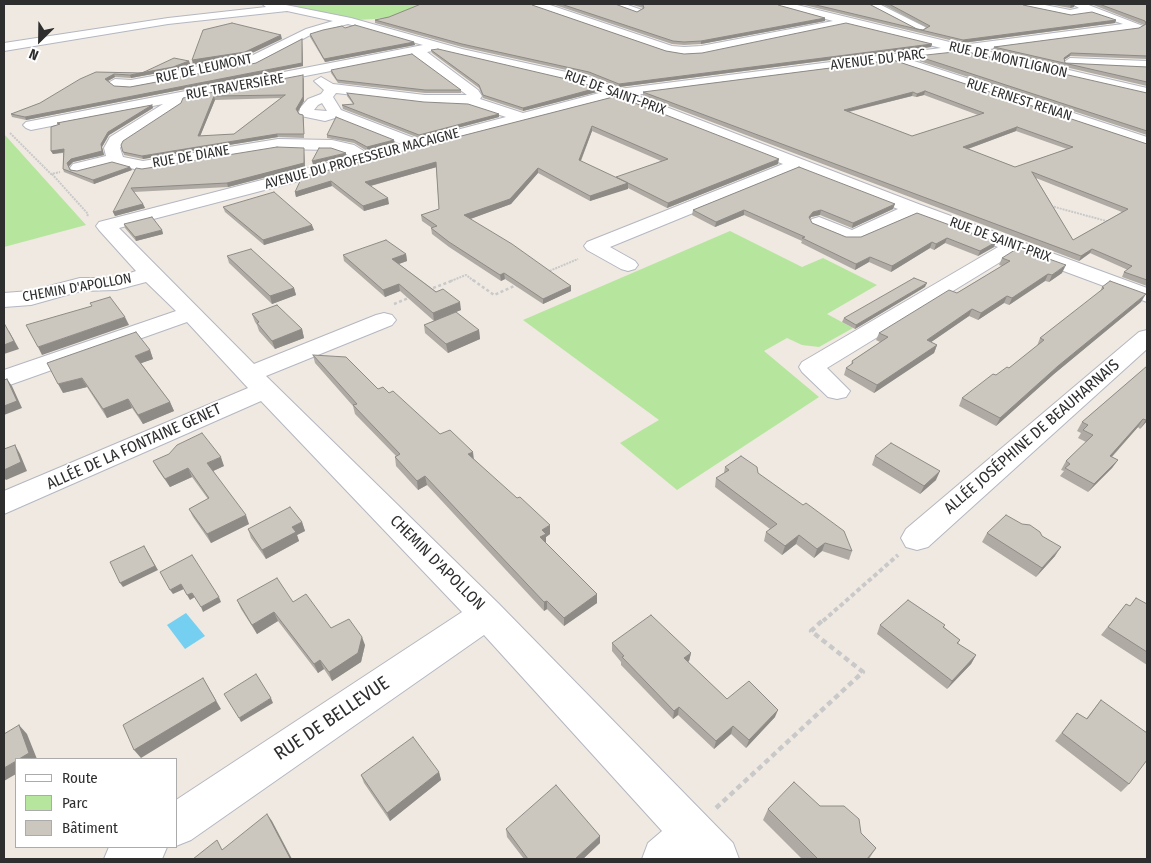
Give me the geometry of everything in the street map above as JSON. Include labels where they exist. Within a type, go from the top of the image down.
[{"type":"street","name":"RUE DE SAINT-PRIX","points":[[267,4],[346,20],[460,52],[569,76],[618,93],[914,209],[1147,295]]},
{"type":"street","points":[[537,4],[670,49],[684,51],[701,50],[849,22]]},
{"type":"street","points":[[614,4],[637,10]]},
{"type":"street","name":"RUE DE MONTLIGNON","points":[[782,4],[849,22],[1147,92]]},
{"type":"street","points":[[871,4],[963,48]]},
{"type":"street","points":[[1026,4],[1070,13],[1093,10]]},
{"type":"street","points":[[1077,4],[1142,27]]},
{"type":"street","points":[[4,47],[168,21],[287,8]]},
{"type":"street","points":[[560,12],[578,8]]},
{"type":"street","name":"RUE DE LEUMONT","points":[[115,83],[131,84],[179,74],[187,70],[200,71],[251,61],[310,32],[346,20]]},
{"type":"street","name":"AVENUE DU PARC","points":[[618,93],[1021,40],[1142,27]]},
{"type":"street","points":[[996,31],[1021,40]]},
{"type":"street","name":"RUE TRAVERSIÈRE","points":[[25,128],[197,93],[313,66],[438,46]]},
{"type":"street","points":[[416,51],[431,60],[474,93],[475,96],[470,101]]},
{"type":"street","points":[[431,60],[460,52]]},
{"type":"street","name":"RUE ERNEST RENAN","points":[[891,58],[1147,142]]},
{"type":"street","points":[[1011,61],[1147,65]]},
{"type":"street","points":[[313,66],[329,92],[335,114]]},
{"type":"street","points":[[197,93],[214,72]]},
{"type":"street","points":[[145,91],[160,100]]},
{"type":"street","points":[[415,144],[335,114],[325,117],[306,113],[307,108],[329,92],[470,101],[520,117]]},
{"type":"street","name":"AVENUE DU PROFESSEUR MACAIGNE","points":[[106,226],[415,144],[618,93]]},
{"type":"street","points":[[79,168],[115,159],[112,148],[116,140],[167,109],[180,96]]},
{"type":"street","name":"RUE DE DIANE","points":[[115,159],[143,166],[278,144],[332,145],[348,148],[363,158]]},
{"type":"street","points":[[628,265],[594,246],[797,164]]},
{"type":"street","points":[[819,223],[852,237],[914,209]]},
{"type":"street","name":"CHEMIN D'APOLLON","points":[[106,226],[150,274],[191,313],[487,614],[690,850]]},
{"type":"street","points":[[837,391],[811,367],[1015,245]]},
{"type":"street","name":"CHEMIN D'APOLLON","points":[[4,300],[30,298],[80,285],[116,284],[150,274]]},
{"type":"street","points":[[4,379],[191,313]]},
{"type":"street","name":"ALLÉE DE LA FONTAINE GENET","points":[[4,503],[384,320]]},
{"type":"street","name":"ALLÉE JOSÉPHINE DE BEAUHARNAIS","points":[[917,538],[1147,337]]},
{"type":"street","name":"RUE DE BELLEVUE","points":[[178,824],[487,614]]},
{"type":"street","points":[[126,859],[143,848]]},
{"type":"path","points":[[4,135],[25,128]]},
{"type":"path","points":[[10,133],[52,174],[88,214],[86,219],[91,223],[106,226]]},
{"type":"path","points":[[52,174],[79,168]]},
{"type":"path","points":[[1050,206],[1113,222]]},
{"type":"path","points":[[541,275],[572,262]]},
{"type":"path","points":[[427,290],[466,275],[494,295],[525,282]]},
{"type":"path","points":[[690,850],[863,672],[811,631],[917,538]]},
{"type":"green space","points":[[277,4],[513,4],[455,14],[357,20]]},
{"type":"green space","points":[[4,134],[86,225],[4,247]]},
{"type":"green space","points":[[730,231],[802,267],[823,258],[877,285],[827,314],[853,328],[819,347],[802,345],[787,338],[764,351],[819,397],[677,490],[620,443],[659,420],[523,320]]},
{"type":"water","points":[[186,613],[205,636],[185,649],[167,625]]},
{"type":"building","points":[[421,4],[532,4],[666,51],[684,54],[702,53],[846,23],[932,44],[619,84],[589,72],[462,44],[375,20],[389,17]]},
{"type":"building","points":[[561,4],[615,4],[637,12],[644,8],[643,5],[638,4],[777,4],[825,18],[701,41],[684,42],[673,41]]},
{"type":"building","points":[[812,4],[869,4],[917,29],[923,30],[930,26],[889,4],[1022,4],[1071,15],[1092,12],[1116,20],[963,40]]},
{"type":"building","points":[[1099,4],[1147,4],[1147,56],[1071,53],[1064,58],[1065,63],[1147,67],[1147,82],[994,47],[1139,28],[1146,24],[1145,21]]},
{"type":"building","points":[[232,23],[281,35],[245,52],[192,60],[203,30]]},
{"type":"building","points":[[355,25],[414,42],[324,59],[310,34],[342,26],[345,28]]},
{"type":"building","points":[[302,39],[302,63],[25,117],[11,114],[40,103],[80,79],[96,72],[141,73],[130,75],[114,74],[105,79],[114,86],[130,87],[178,78],[189,73],[200,74],[256,63]]},
{"type":"building","points":[[438,49],[579,82],[597,88],[523,108],[483,95],[479,85],[431,50]]},
{"type":"building","points":[[963,51],[1147,93],[1147,131],[917,56]]},
{"type":"building","points":[[412,54],[461,90],[425,90],[337,80],[331,70]]},
{"type":"building","points":[[174,58],[189,61],[173,67],[143,73]]},
{"type":"building","points":[[893,60],[1147,144],[1147,280],[1124,272],[1132,266],[1092,249],[1081,256],[643,92]],"holes":[[[925,91],[984,113],[912,136],[844,110],[913,92],[917,94]],[[1017,127],[1073,147],[1015,167],[963,147]],[[1032,172],[1128,209],[1073,240]]]},
{"type":"building","points":[[303,75],[303,97],[296,109],[299,114],[303,115],[304,134],[277,134],[142,156],[123,152],[121,145],[123,141],[181,103],[183,98]],"holes":[[[285,95],[234,134],[198,136],[214,96]]]},
{"type":"building","points":[[347,93],[424,102],[468,104],[499,114],[419,135],[342,105],[354,104]]},
{"type":"building","points":[[617,96],[779,159],[668,203],[628,183],[590,196],[538,168],[510,199],[464,215],[512,244],[571,286],[543,299],[504,273],[500,275],[431,228],[437,226],[421,215],[439,209],[436,162],[365,182],[388,198],[363,206],[331,181],[295,192],[302,177],[298,178]],"holes":[[[592,126],[668,159],[616,177],[628,183],[579,160]]]},
{"type":"building","points":[[152,105],[108,132],[101,144],[102,151],[71,159],[67,163],[70,170],[77,171],[112,162],[130,167],[93,180],[63,169],[64,149],[51,151],[51,127],[60,124],[57,123]]},
{"type":"building","points":[[336,117],[394,140],[367,147],[354,140],[327,135]]},
{"type":"building","points":[[277,147],[304,148],[304,163],[227,183],[131,188],[143,204],[113,212],[136,168],[142,169]]},
{"type":"building","points":[[319,148],[331,148],[346,153],[312,161]]},
{"type":"building","points":[[799,167],[895,204],[853,223],[821,210],[813,212],[809,217],[812,223],[846,237],[861,237],[917,213],[996,242],[980,251],[947,238],[936,244],[932,242],[892,266],[870,257],[856,264],[802,238],[805,237],[744,210],[716,222],[693,210]]},
{"type":"building","points":[[274,192],[312,225],[263,240],[223,207]]},
{"type":"building","points":[[152,217],[162,230],[135,237],[124,224]]},
{"type":"building","points":[[386,240],[406,254],[392,259],[436,292],[443,289],[460,302],[433,313],[399,284],[383,290],[343,255]]},
{"type":"building","points":[[1018,248],[1066,265],[1052,275],[1048,274],[1012,298],[1007,296],[981,313],[972,309],[927,340],[937,345],[877,385],[846,368],[853,363],[852,361],[888,337],[879,333],[949,290],[957,293],[1010,261],[1002,258]]},
{"type":"building","points":[[251,249],[294,288],[270,296],[227,256]]},
{"type":"building","points":[[914,278],[927,283],[856,325],[844,318]]},
{"type":"building","points":[[1110,281],[1146,294],[1058,366],[1000,418],[962,398],[993,374],[996,375],[1007,367],[1009,368],[1044,340],[1040,338],[1104,288],[1102,287]]},
{"type":"building","points":[[110,297],[125,317],[38,347],[26,325],[92,306],[90,303]]},
{"type":"building","points":[[277,305],[302,329],[272,341],[252,314]]},
{"type":"building","points":[[456,312],[479,330],[446,344],[424,325]]},
{"type":"building","points":[[4,323],[14,341],[4,345]]},
{"type":"building","points":[[136,332],[150,350],[135,356],[170,402],[138,415],[128,399],[103,409],[82,378],[58,384],[47,363]]},
{"type":"building","points":[[313,355],[346,357],[378,389],[383,387],[389,393],[393,391],[440,434],[450,430],[473,452],[468,454],[517,498],[520,497],[550,525],[542,530],[546,534],[540,537],[597,594],[564,618],[547,601],[544,602],[425,476],[417,481],[395,457],[400,454],[353,405],[357,404]]},
{"type":"building","points":[[1147,366],[1147,419],[1143,419],[1110,456],[1118,460],[1094,484],[1065,468],[1070,464],[1066,461],[1093,435],[1083,430],[1088,425],[1082,422]]},
{"type":"building","points":[[7,379],[17,401],[4,406],[4,380]]},
{"type":"building","points":[[202,433],[221,457],[207,463],[246,515],[207,534],[189,509],[209,498],[188,468],[165,479],[153,461],[169,454],[177,445]]},
{"type":"building","points":[[891,443],[940,471],[924,486],[875,456]]},
{"type":"building","points":[[15,445],[21,462],[4,470],[4,449]]},
{"type":"building","points":[[741,456],[757,467],[758,473],[803,505],[806,503],[844,531],[852,551],[825,543],[817,549],[799,535],[785,546],[766,532],[777,524],[716,478],[729,470],[725,467]]},
{"type":"building","points":[[290,507],[302,522],[292,527],[296,532],[262,550],[248,529]]},
{"type":"building","points":[[1006,515],[1022,524],[1030,525],[1040,532],[1042,536],[1061,547],[1042,568],[987,533]]},
{"type":"building","points":[[144,546],[155,566],[120,583],[110,562]]},
{"type":"building","points":[[192,555],[219,597],[201,607],[192,593],[187,595],[181,584],[170,590],[160,572]]},
{"type":"building","points":[[277,578],[293,602],[306,594],[331,628],[349,619],[362,637],[358,653],[329,672],[320,660],[314,664],[274,612],[252,625],[237,600]]},
{"type":"building","points":[[1136,598],[1147,604],[1147,652],[1108,627],[1126,604],[1130,606]]},
{"type":"building","points":[[908,600],[945,625],[943,627],[960,640],[957,643],[976,655],[952,681],[880,625]]},
{"type":"building","points":[[651,615],[691,653],[684,658],[727,699],[749,681],[778,710],[749,740],[733,726],[716,741],[679,707],[674,711],[622,657],[624,656],[612,643]]},
{"type":"building","points":[[256,674],[271,698],[239,718],[224,694]]},
{"type":"building","points":[[203,678],[216,701],[134,750],[123,725]]},
{"type":"building","points":[[1101,700],[1147,733],[1147,760],[1129,784],[1062,733],[1077,713],[1087,719]]},
{"type":"building","points":[[19,725],[29,753],[21,758],[15,758],[15,762],[4,768],[4,734]]},
{"type":"building","points":[[413,737],[439,772],[387,813],[361,775]]},
{"type":"building","points":[[794,782],[820,806],[844,806],[859,819],[861,833],[876,848],[867,859],[818,859],[768,809]]},
{"type":"building","points":[[556,785],[600,836],[575,859],[528,859],[506,829]]},
{"type":"building","points":[[267,814],[290,858],[193,859],[217,840],[222,850]]}]
